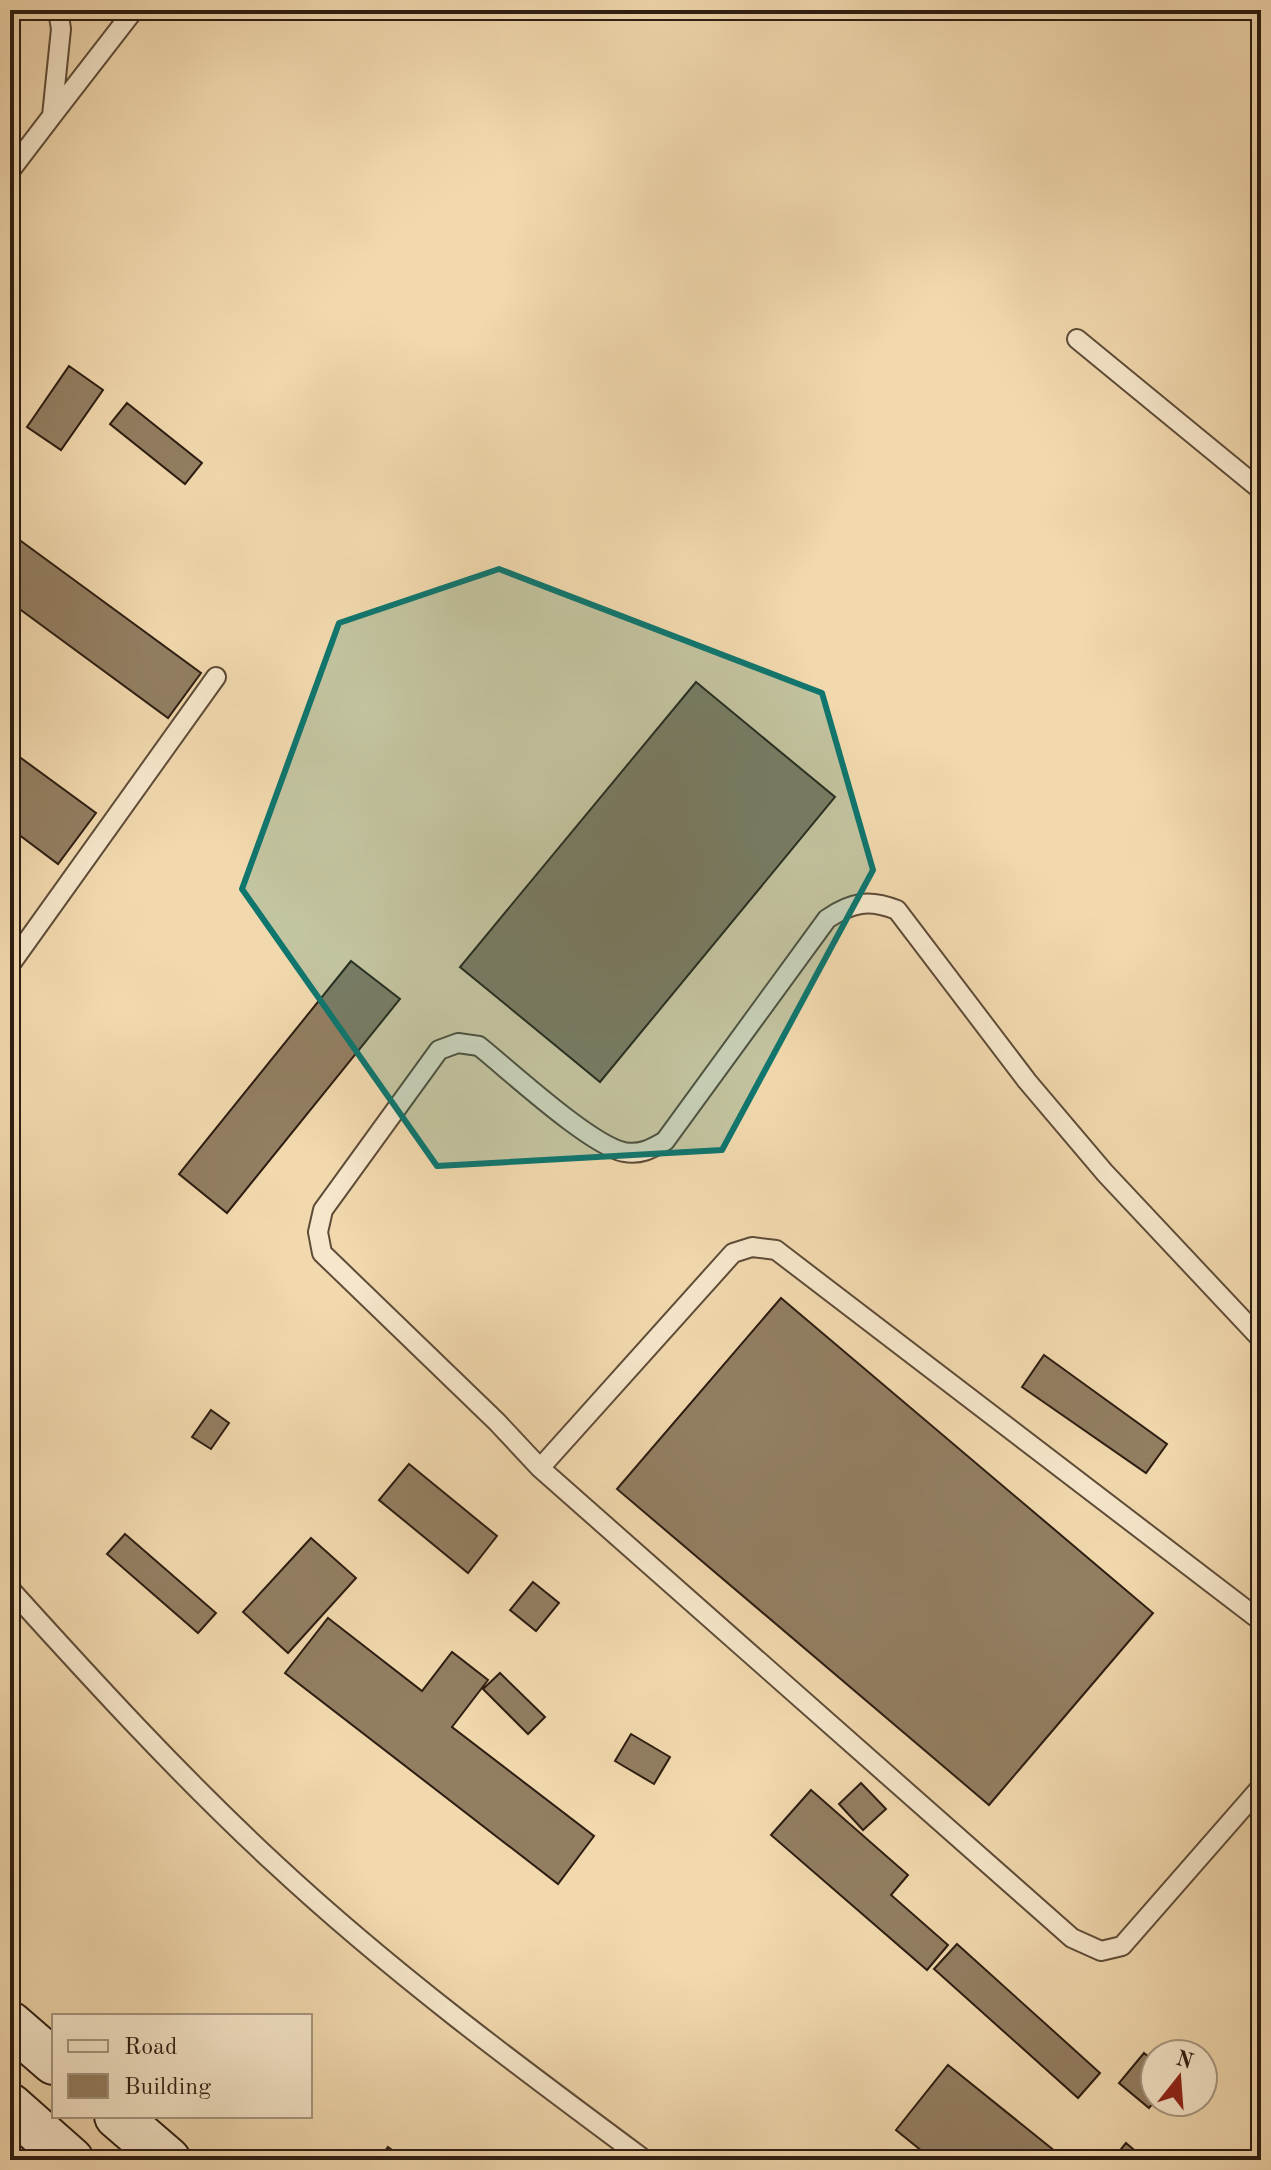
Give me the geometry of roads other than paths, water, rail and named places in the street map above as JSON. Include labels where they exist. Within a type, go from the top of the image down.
[{"type":"main road","points":[[10,2024],[52,2060]]},
{"type":"main road","points":[[10,2106],[71,2160]]},
{"type":"main road","points":[[119,2118],[168,2160]]},
{"type":"lane","points":[[52,116],[61,29],[58,10]]},
{"type":"lane","points":[[10,171],[134,10]]},
{"type":"lane","points":[[1077,339],[1261,490]]},
{"type":"lane","points":[[10,965],[216,677]]},
{"type":"lane","points":[[1261,1339],[1105,1173],[1027,1081],[897,910],[879,903],[844,907],[827,919],[665,1141],[645,1153],[624,1152],[598,1142],[479,1046],[458,1043],[439,1050],[323,1210],[318,1232],[322,1253],[497,1422],[540,1468],[1072,1938],[1101,1951],[1122,1946],[1261,1787]]},
{"type":"lane","points":[[540,1468],[733,1253],[752,1247],[776,1250],[1261,1621]]},
{"type":"lane","points":[[10,1589],[162,1755],[276,1865],[365,1944],[465,2026],[645,2160]]}]
